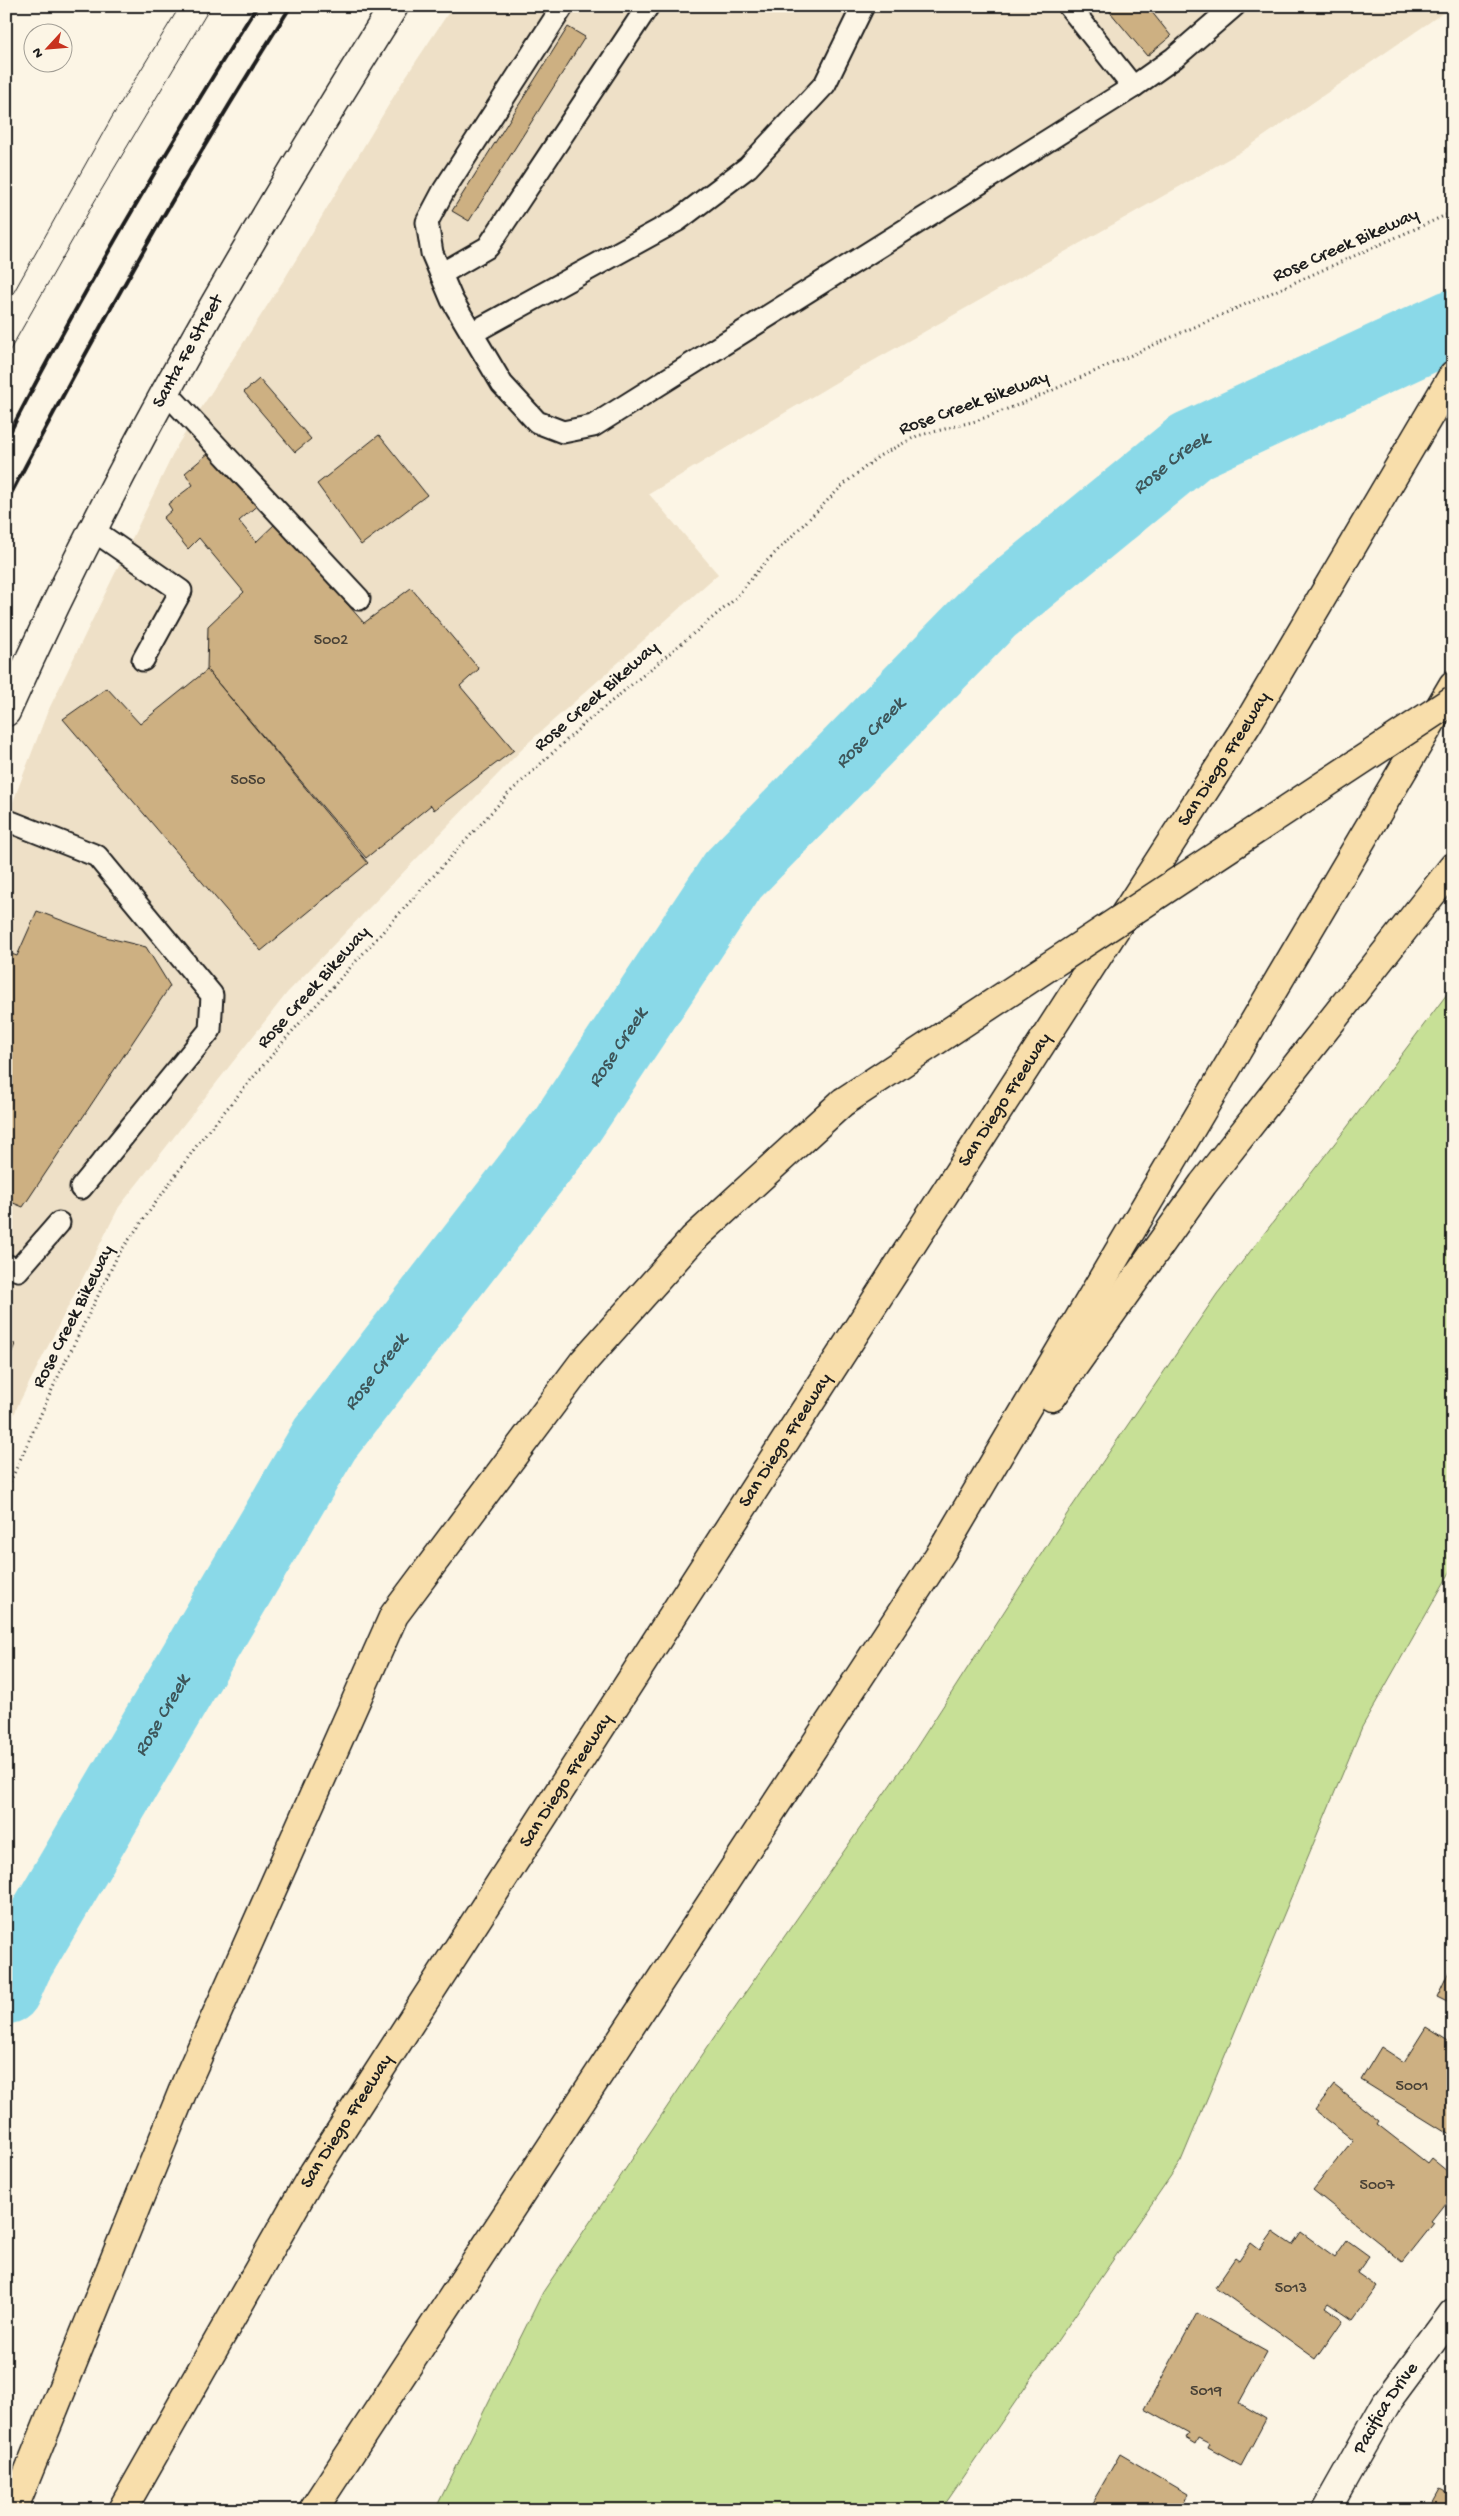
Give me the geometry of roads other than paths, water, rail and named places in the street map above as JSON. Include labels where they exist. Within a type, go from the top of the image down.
[{"type":"highway","name":"San Diego Freeway","points":[[122,2510],[314,2172],[1248,723],[1453,375]]},
{"type":"highway","points":[[942,1551],[1453,685]]},
{"type":"highway","points":[[13,2510],[186,2082],[394,1615],[584,1361],[693,1239],[843,1102],[1453,700]]},
{"type":"highway","points":[[313,2510],[942,1551],[1203,1184],[1453,867]]},
{"type":"street","name":"Santa Fe Street","points":[[6,712],[93,530],[166,392],[316,131],[394,6]]},
{"type":"street","name":"Pacifica Drive","points":[[1326,2510],[1388,2402],[1453,2313]]},
{"type":"lane","points":[[563,6],[444,190],[427,222],[432,254],[452,300],[502,384],[538,422],[562,432],[593,426],[1133,87],[1174,58],[1234,6]]},
{"type":"lane","points":[[441,274],[488,247],[648,6]]},
{"type":"lane","points":[[472,333],[678,220],[748,167],[825,84],[864,6]]},
{"type":"lane","points":[[1069,6],[1133,87]]},
{"type":"lane","points":[[166,392],[359,599]]},
{"type":"lane","points":[[93,530],[180,591],[143,660]]},
{"type":"lane","points":[[6,820],[97,856],[212,995],[210,1030],[81,1188]]},
{"type":"lane","points":[[6,1265],[18,1270],[59,1223]]},
{"type":"waterway","name":"Rose Creek","points":[[6,1989],[17,1964],[325,1439],[564,1130],[733,875],[991,610],[1191,446],[1453,325]]},
{"type":"tram line","points":[[6,306],[112,117],[180,6]]},
{"type":"tram line","points":[[6,357],[93,204],[211,6]]},
{"type":"railway","points":[[6,440],[95,274],[191,112],[257,6]]},
{"type":"railway","points":[[6,503],[73,377],[179,189],[291,6]]}]
